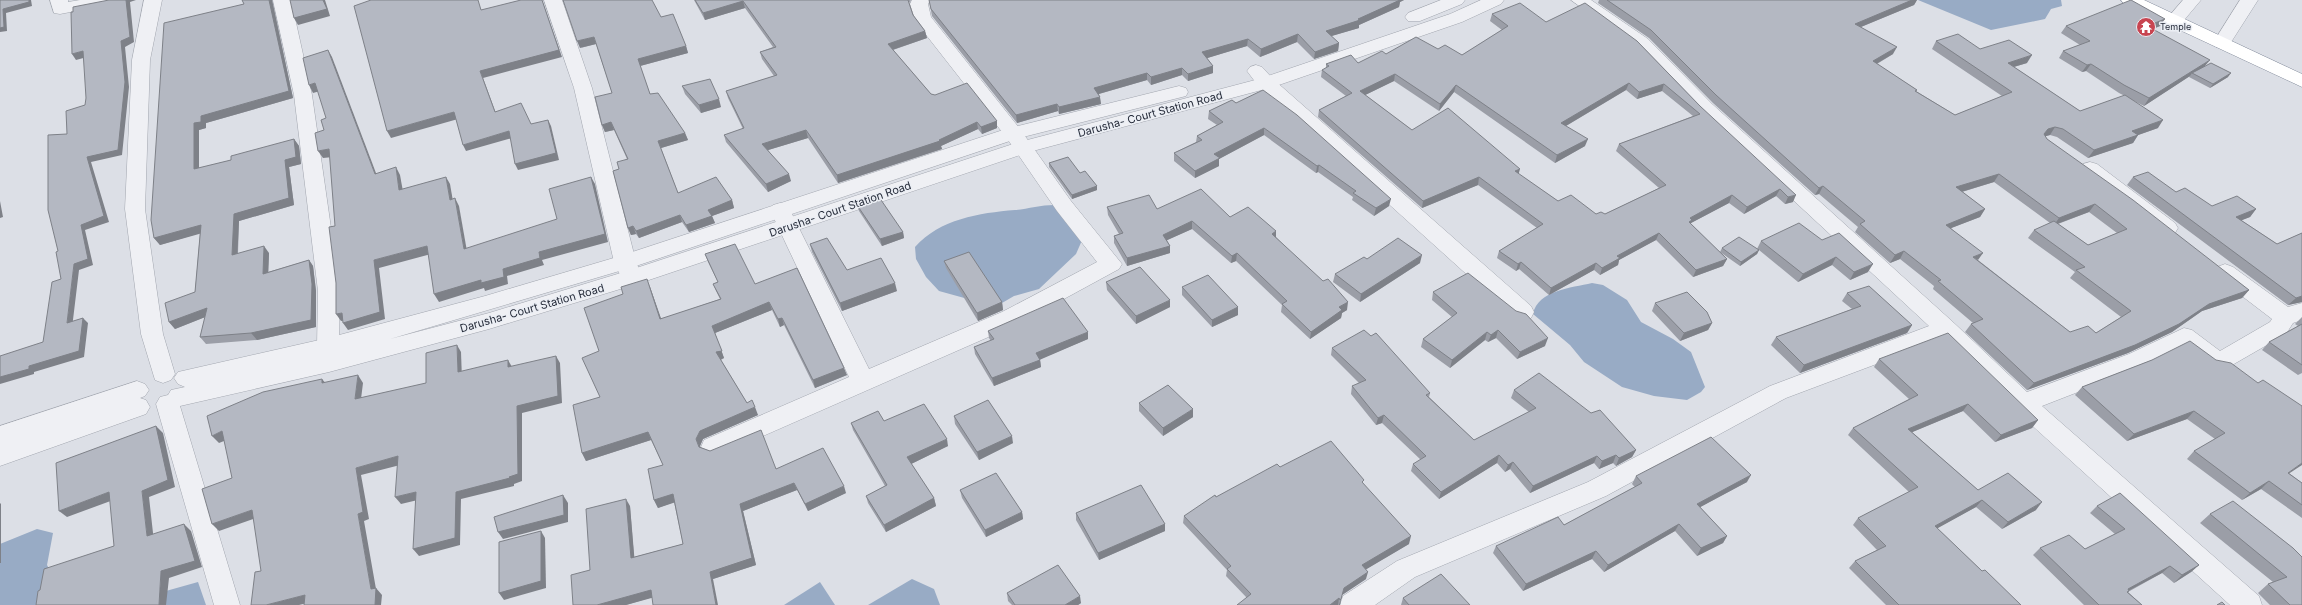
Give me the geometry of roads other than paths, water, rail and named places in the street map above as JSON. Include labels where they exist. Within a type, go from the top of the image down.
[{"type":"highway","points":[[2130,0],[2302,71]]},
{"type":"highway","points":[[2224,40],[2302,81]]},
{"type":"street","points":[[59,0],[60,9],[106,0]]},
{"type":"street","points":[[154,0],[141,60],[135,209],[152,334],[163,374]]},
{"type":"street","points":[[282,0],[303,95],[328,291],[328,347]]},
{"type":"street","points":[[553,0],[583,88],[628,270]]},
{"type":"street","points":[[714,447],[1010,318],[1110,264],[1064,206],[1018,140],[922,18],[919,4],[921,0]]},
{"type":"street","name":"Darusha- Court Station Road","points":[[1261,77],[1440,8],[1456,0]]},
{"type":"street","name":"Darusha- Court Station Road","points":[[178,393],[329,363],[481,323],[628,270],[1018,140],[1146,116],[1261,77],[1456,18],[1495,0]]},
{"type":"street","points":[[1580,0],[1642,43],[1705,108],[1946,329],[2023,403],[2249,605]]},
{"type":"street","points":[[2176,18],[2192,0]]},
{"type":"street","points":[[2224,40],[2249,0]]},
{"type":"street","points":[[1261,77],[1361,166],[1446,246],[1523,312]]},
{"type":"street","points":[[2074,159],[2135,202],[2183,240]]},
{"type":"street","points":[[784,218],[863,381]]},
{"type":"street","points":[[2023,403],[2137,360],[2184,336],[2219,362],[2278,328],[2293,314],[2207,258]]},
{"type":"street","name":"Darusha- Court Station Road","points":[[178,393],[328,347],[485,304],[628,270]]},
{"type":"street","points":[[1353,605],[1406,569],[1597,489],[1778,392],[1946,329]]},
{"type":"street","points":[[0,456],[137,399],[148,380],[163,374],[177,373],[178,393],[227,605]]},
{"type":"street","points":[[137,399],[151,409],[178,393]]},
{"type":"street","points":[[0,436],[137,399]]},
{"type":"water","points":[[1918,0],[2061,0],[2062,6],[2051,9],[2045,19],[1991,30]]},
{"type":"water","points":[[1054,205],[1083,238],[1076,254],[1039,289],[1014,296],[1002,303],[986,304],[939,291],[926,277],[916,259],[915,247],[925,237],[948,224],[961,219],[988,213]]},
{"type":"water","points":[[1592,283],[1603,285],[1627,300],[1641,322],[1673,339],[1691,352],[1705,387],[1701,392],[1687,400],[1654,396],[1622,387],[1584,362],[1570,345],[1533,314],[1536,306],[1548,295],[1556,291]]},
{"type":"water","points":[[37,529],[53,533],[47,565],[68,605],[0,605],[0,544]]},
{"type":"water","points":[[912,579],[934,589],[940,605],[868,605]]},
{"type":"water","points":[[198,582],[206,605],[116,605]]},
{"type":"water","points":[[820,582],[835,605],[784,605]]},
{"type":"place","name":"Temple","points":[[2146,27]]}]
